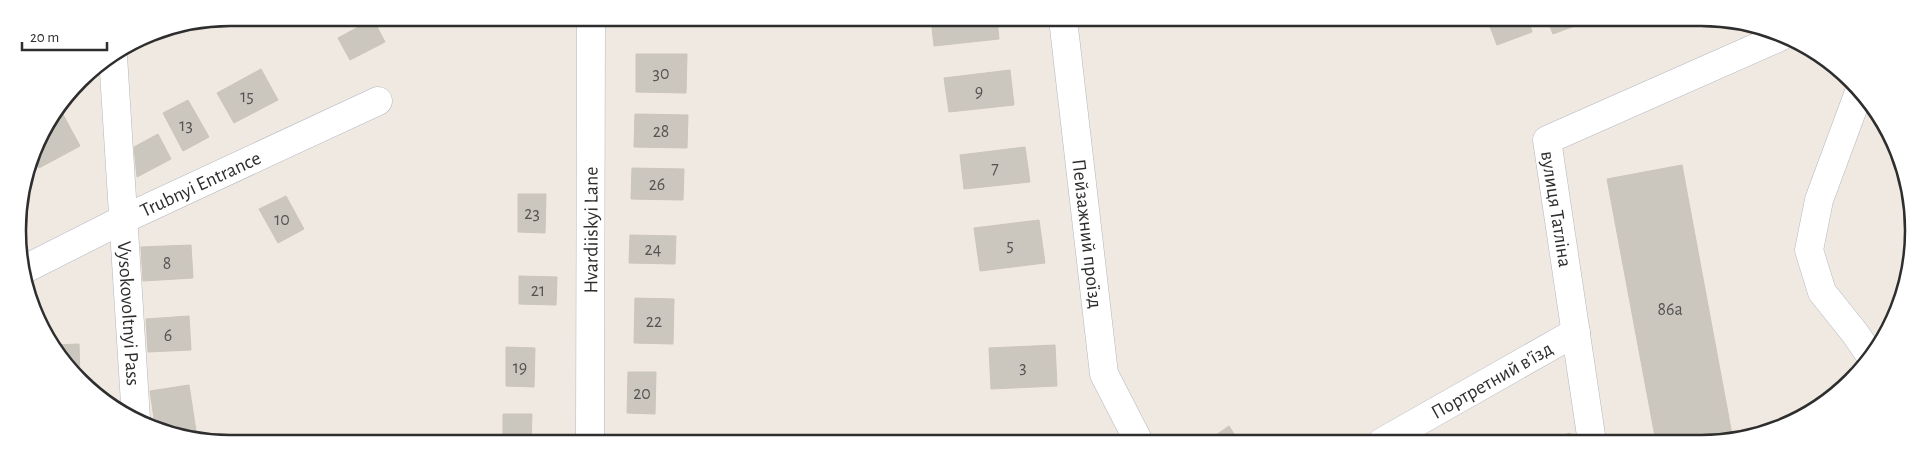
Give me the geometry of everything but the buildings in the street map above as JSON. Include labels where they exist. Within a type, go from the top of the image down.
[{"type":"street","name":"Hvardiiskyi Lane","points":[[590,435],[591,26]]},
{"type":"street","name":"Пейзажний проїзд","points":[[1064,26],[1104,374],[1135,435]]},
{"type":"street","name":"вулиця Татліна","points":[[1591,435],[1547,140],[1773,40]]},
{"type":"street","name":"Vysokovoltnyi Pass","points":[[113,63],[136,411]]},
{"type":"street","points":[[1856,99],[1818,200],[1809,250],[1822,292],[1866,350]]},
{"type":"street","name":"Trubnyi Entrance","points":[[29,267],[124,219],[378,101]]},
{"type":"street","name":"Портретний в'їзд","points":[[1394,435],[1576,332]]}]
